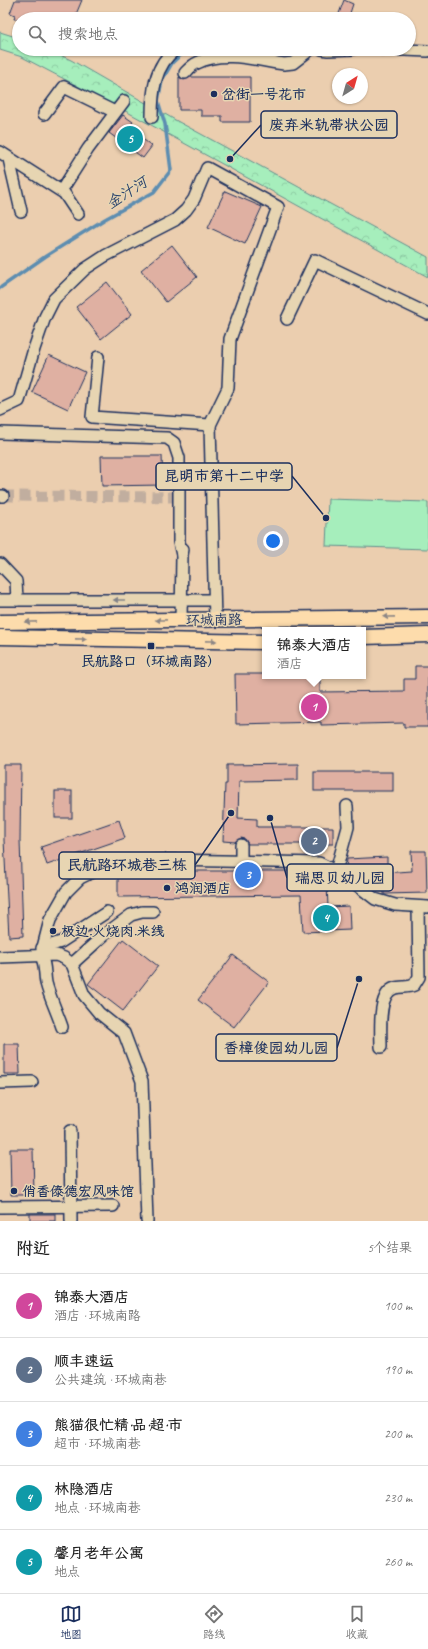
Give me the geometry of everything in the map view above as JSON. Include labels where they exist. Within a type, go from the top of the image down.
[{"type":"main road","name":"环城南路","points":[[0,622],[428,617]]},
{"type":"main road","points":[[366,637],[428,635]]},
{"type":"main road","name":"环城南路","points":[[0,637],[262,642]]},
{"type":"street","points":[[416,50],[428,51]]},
{"type":"street","points":[[152,117],[152,93],[156,76],[163,62],[169,56]]},
{"type":"street","points":[[185,73],[196,64],[209,58],[225,56],[284,64],[292,63],[302,56]]},
{"type":"street","points":[[44,114],[64,87],[115,112]]},
{"type":"street","points":[[65,185],[88,149],[124,101]]},
{"type":"street","points":[[5,156],[21,211]]},
{"type":"street","points":[[5,156],[64,193],[78,214]]},
{"type":"street","points":[[0,410],[19,401],[36,342],[45,317],[54,299],[85,269],[104,256],[175,220],[186,210],[194,199],[208,168],[278,207],[230,339],[228,388],[210,425],[215,620]]},
{"type":"street","points":[[287,319],[316,260],[428,314]]},
{"type":"street","points":[[98,357],[92,417],[210,425]]},
{"type":"street","points":[[0,433],[167,438],[174,443],[179,458],[180,542],[182,555],[181,620]]},
{"type":"street","points":[[182,555],[186,536],[186,497]]},
{"type":"street","points":[[0,564],[16,581],[17,600]]},
{"type":"street","points":[[0,600],[214,600]]},
{"type":"street","points":[[336,870],[348,827],[347,806]]},
{"type":"street","points":[[240,861],[241,845]]},
{"type":"street","points":[[62,1027],[49,993],[42,952],[50,920],[66,892],[80,878],[110,865],[131,862],[168,860],[319,863],[336,870],[375,899],[395,906],[423,907],[418,977],[414,985],[395,988],[385,996],[382,1003],[381,1047]]},
{"type":"street","points":[[42,952],[107,912]]},
{"type":"street","points":[[72,964],[104,935],[131,915],[142,912],[153,912]]},
{"type":"street","points":[[0,957],[42,952],[64,958],[72,964],[84,995],[99,1014],[124,1033],[142,1081],[147,1221]]},
{"type":"street","points":[[0,1083],[32,1082]]},
{"type":"street","points":[[70,1131],[71,1221]]},
{"type":"street","points":[[0,1207],[113,1206]]},
{"type":"green space","points":[[0,32],[12,36],[12,54],[0,50]]},
{"type":"green space","points":[[19,56],[62,56],[71,60],[177,121],[428,257],[428,277],[131,114]]},
{"type":"green space","points":[[328,499],[428,502],[428,549],[326,546]]},
{"type":"building","points":[[15,0],[82,0],[77,12],[10,13]]},
{"type":"building","points":[[344,0],[353,4],[350,12],[340,12]]},
{"type":"building","name":"岔街一号花市","points":[[179,77],[184,80],[190,77],[250,77],[250,122],[222,122],[222,116],[201,116],[201,110],[179,110]]},
{"type":"building","points":[[123,115],[133,122],[128,128],[152,146],[143,158],[109,133]]},
{"type":"building","points":[[225,191],[262,207],[245,244],[208,227]]},
{"type":"building","points":[[172,245],[197,277],[166,302],[141,270]]},
{"type":"building","points":[[107,282],[132,314],[101,339],[76,307]]},
{"type":"building","points":[[49,355],[85,372],[68,409],[32,392]]},
{"type":"building","points":[[101,456],[162,456],[163,485],[102,486]]},
{"type":"building","points":[[415,666],[428,666],[428,727],[404,727],[404,723],[321,725],[321,722],[236,724],[235,674],[262,674],[262,679],[320,679],[320,692],[404,691],[404,679],[415,679]]},
{"type":"building","points":[[298,764],[298,780],[239,781],[238,818],[257,819],[257,827],[333,827],[333,844],[248,844],[245,839],[241,838],[235,842],[223,841],[227,765]]},
{"type":"building","points":[[4,765],[21,765],[20,840],[23,936],[9,937],[4,840]]},
{"type":"building","points":[[314,772],[393,772],[393,791],[314,791]]},
{"type":"building","points":[[55,791],[72,791],[72,818],[55,818]]},
{"type":"building","points":[[119,820],[125,838],[47,865],[41,847]]},
{"type":"building","points":[[411,851],[426,851],[427,893],[384,894],[383,873],[412,871]]},
{"type":"building","points":[[387,857],[387,872],[354,874],[346,869],[347,859]]},
{"type":"building","points":[[118,871],[289,871],[290,886],[327,884],[328,907],[349,906],[350,930],[303,932],[301,895],[118,897]]},
{"type":"building","points":[[123,939],[158,966],[123,1011],[88,984]]},
{"type":"building","points":[[233,955],[269,982],[234,1027],[198,1000]]},
{"type":"building","points":[[4,1044],[19,1044],[20,1074],[4,1074]]},
{"type":"building","points":[[10,1149],[33,1149],[34,1195],[11,1195]]},
{"type":"building","points":[[30,1214],[55,1214],[55,1221],[30,1221]]},
{"type":"waterway","name":"金汁河","points":[[0,288],[46,256],[105,219],[154,192],[171,170],[165,124],[158,101],[162,80],[172,63],[180,56]]},
{"type":"tunnel","points":[[3,496],[186,497]]},
{"type":"place","name":"岔街一号花市","points":[[214,94]]},
{"type":"place","name":"馨月老年公寓","points":[[130,139]]},
{"type":"place","name":"废弃米轨带状公园","points":[[230,159]]},
{"type":"place","name":"昆明市第十二中学","points":[[326,518]]},
{"type":"place","name":"民航路口（环城南路）","points":[[151,646]]},
{"type":"place","name":"锦泰大酒店","points":[[314,707]]},
{"type":"place","name":"民航路环城巷三栋","points":[[231,813]]},
{"type":"place","name":"瑞思贝幼儿园","points":[[270,818]]},
{"type":"place","name":"顺丰速运","points":[[314,841]]},
{"type":"place","name":"熊猫很忙精·品·超·市","points":[[248,875]]},
{"type":"place","name":"鸿润酒店","points":[[167,888]]},
{"type":"place","name":"林隐酒店","points":[[326,918]]},
{"type":"place","name":"极边.火烧肉.米线","points":[[53,931]]},
{"type":"place","name":"香樟俊园幼儿园","points":[[359,979]]},
{"type":"place","name":"俏香傣德宏风味馆","points":[[14,1191]]}]
